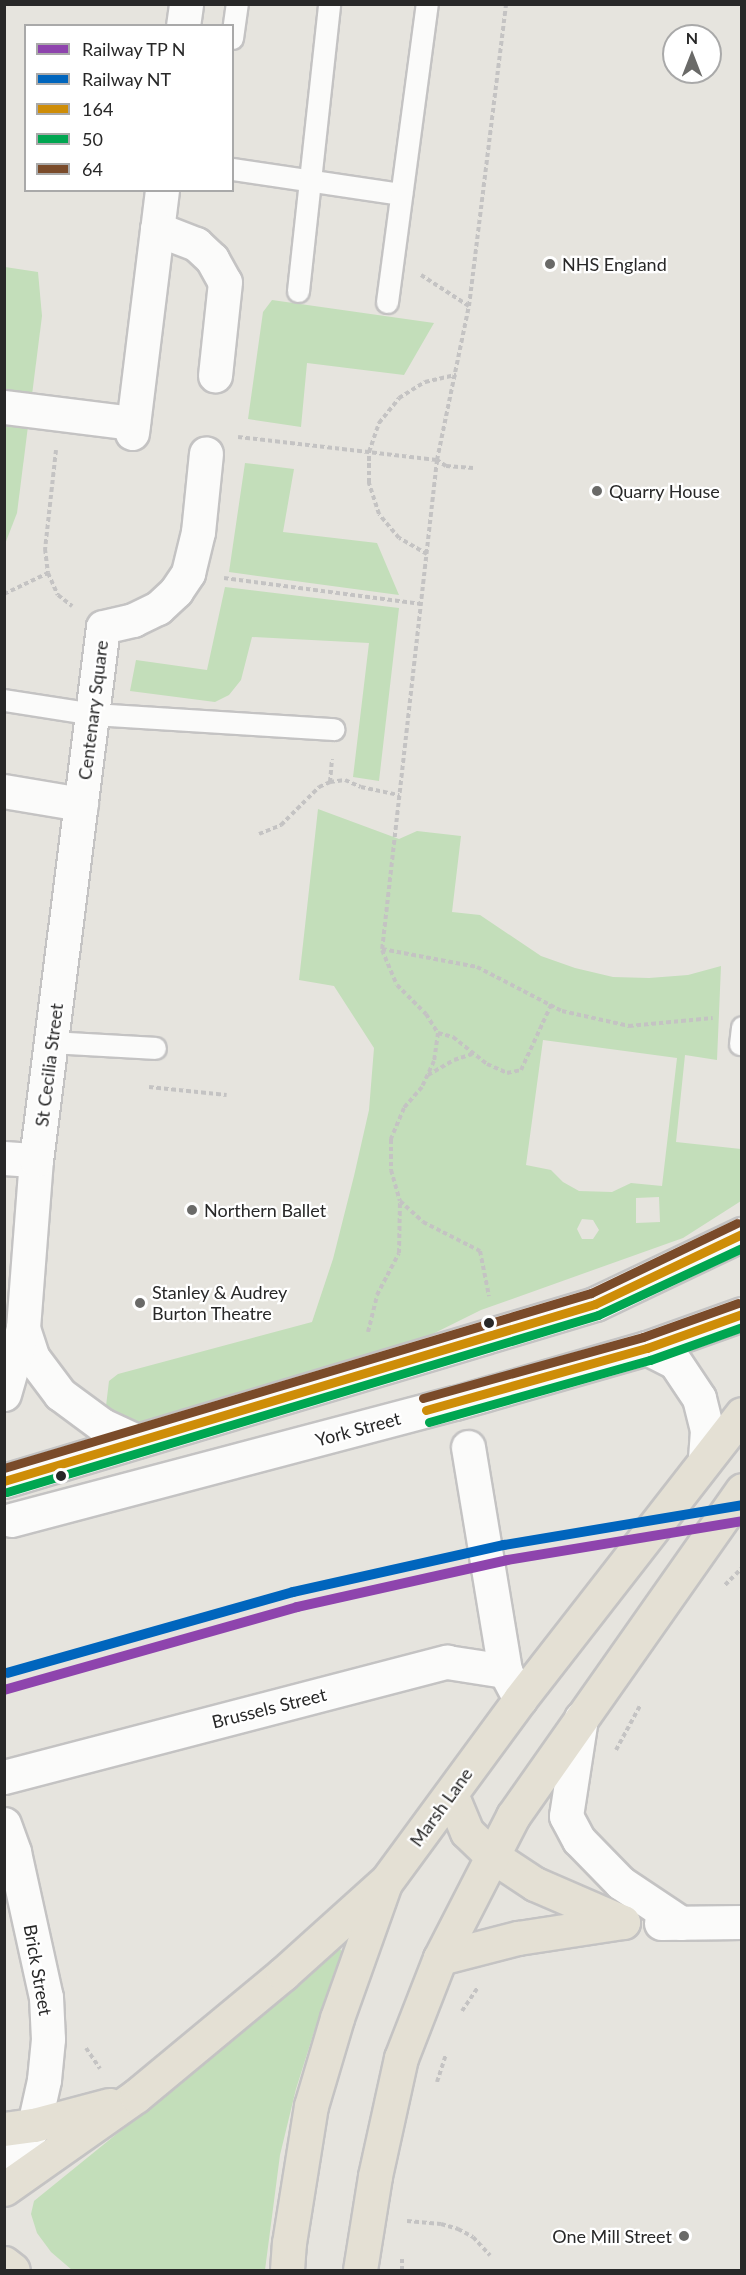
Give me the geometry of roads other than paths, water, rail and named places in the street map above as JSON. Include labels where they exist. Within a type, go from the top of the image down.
[{"type":"highway","name":"Marsh Lane","points":[[287,2271],[289,2242],[311,2106],[338,2018],[385,1883],[452,1794],[512,1685],[741,1414]]},
{"type":"highway","points":[[360,2271],[375,2176],[401,2058],[440,1958],[513,1816],[741,1490]]},
{"type":"highway","points":[[452,1794],[467,1832],[491,1856],[536,1884],[623,1922]]},
{"type":"highway","points":[[4,2188],[136,2096],[283,1974],[385,1883]]},
{"type":"highway","points":[[440,1958],[518,1938],[623,1922]]},
{"type":"highway","points":[[19,2127],[84,2114],[136,2096]]},
{"type":"highway","points":[[4,2263],[13,2271]]},
{"type":"street","points":[[183,24],[186,4]]},
{"type":"street","points":[[4,407],[60,413],[133,428],[162,192]]},
{"type":"street","points":[[158,229],[196,244],[212,259],[225,282],[215,375]]},
{"type":"street","name":"Centenary Square","points":[[81,804],[104,627],[133,620],[158,608],[176,591],[188,573],[219,445]]},
{"type":"street","points":[[4,791],[81,804]]},
{"type":"street","name":"St Cecilia Street","points":[[81,804],[52,1042],[20,1159],[24,1328],[33,1358],[60,1394],[102,1425],[137,1441]]},
{"type":"street","points":[[4,1481],[596,1304],[741,1234]]},
{"type":"street","name":"York Street","points":[[7,1520],[455,1403],[647,1348],[741,1314]]},
{"type":"street","name":"St Cecilia Street","points":[[4,1394],[24,1328]]},
{"type":"street","points":[[647,1348],[675,1362],[699,1398],[707,1430],[705,1459]]},
{"type":"street","points":[[467,1438],[512,1685]]},
{"type":"street","name":"Brussels Street","points":[[4,1777],[447,1662],[512,1685]]},
{"type":"street","points":[[581,1718],[566,1816],[579,1840],[621,1883],[681,1923]]},
{"type":"street","name":"Brick Street","points":[[4,1824],[14,1852],[46,1997],[48,2038],[44,2080],[19,2127],[4,2182]]},
{"type":"street","points":[[623,1922],[741,1922]]},
{"type":"lane","points":[[234,24],[237,4]]},
{"type":"lane","points":[[298,291],[329,4]]},
{"type":"lane","points":[[387,302],[427,4]]},
{"type":"lane","points":[[234,169],[401,194]]},
{"type":"lane","points":[[4,700],[93,714],[334,729]]},
{"type":"lane","points":[[52,1042],[155,1048]]},
{"type":"rail line","name":"NT","points":[[7,1673],[293,1592],[504,1545],[742,1505]]},
{"type":"place","name":"NHS England","points":[[550,264]]},
{"type":"place","name":"Quarry House","points":[[597,491]]},
{"type":"place","name":"Northern Ballet","points":[[192,1210]]},
{"type":"place","name":"Stanley & Audrey Burton Theatre","points":[[140,1303]]},
{"type":"place","name":"One Mill Street","points":[[684,2236]]}]
